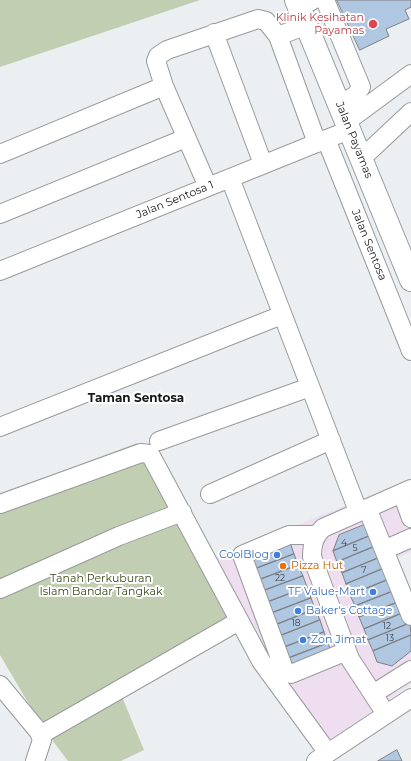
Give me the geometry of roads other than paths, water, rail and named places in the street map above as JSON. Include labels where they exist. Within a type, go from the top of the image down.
[{"type":"highway","name":"Jalan Payamas","points":[[304,8],[345,119],[411,280]]},
{"type":"street","points":[[325,0],[360,83],[358,93],[345,119]]},
{"type":"street","points":[[208,187],[164,86],[156,61],[158,56],[167,50],[258,19],[266,21],[278,36],[304,8]]},
{"type":"street","points":[[214,33],[263,164]]},
{"type":"street","name":"Jalan Sentosa","points":[[278,36],[321,141],[411,351]]},
{"type":"street","points":[[345,119],[411,74]]},
{"type":"street","points":[[0,154],[164,86]]},
{"type":"street","points":[[361,159],[411,112]]},
{"type":"street","name":"Jalan Sentosa 1","points":[[1,268],[321,141],[345,119]]},
{"type":"street","points":[[0,214],[186,138]]},
{"type":"street","points":[[230,178],[331,440],[362,509],[384,550],[411,616]]},
{"type":"street","points":[[0,426],[282,315]]},
{"type":"street","points":[[159,441],[310,387]]},
{"type":"street","points":[[210,494],[331,440]]},
{"type":"street","points":[[0,504],[144,452],[152,457],[261,661],[322,757],[411,698]]},
{"type":"street","points":[[386,714],[356,670],[347,652],[312,557],[312,544],[315,535],[323,528],[362,509],[406,491],[411,518]]},
{"type":"street","points":[[0,589],[119,536],[182,512]]},
{"type":"street","points":[[315,535],[289,535],[242,555],[285,672],[291,674],[347,652]]},
{"type":"street","points":[[384,550],[411,538]]},
{"type":"street","points":[[40,735],[239,621]]},
{"type":"street","points":[[373,694],[411,670]]},
{"type":"street","points":[[0,685],[39,732],[42,740],[35,761]]},
{"type":"place","name":"Klinik Kesihatan Payamas","points":[[373,24]]},
{"type":"place","name":"CoolBlog","points":[[277,555]]},
{"type":"place","name":"Pizza Hut","points":[[283,566]]},
{"type":"place","name":"TF Value-Mart","points":[[373,592]]},
{"type":"place","name":"Baker's Cottage","points":[[298,611]]},
{"type":"place","name":"Zon Jimat","points":[[303,640]]},
{"type":"district","name":"Taman Sentosa","points":[[136,398]]},
{"type":"park label","name":"Tanah Perkuburan Islam Bandar Tangkak","points":[[101,585]]}]
